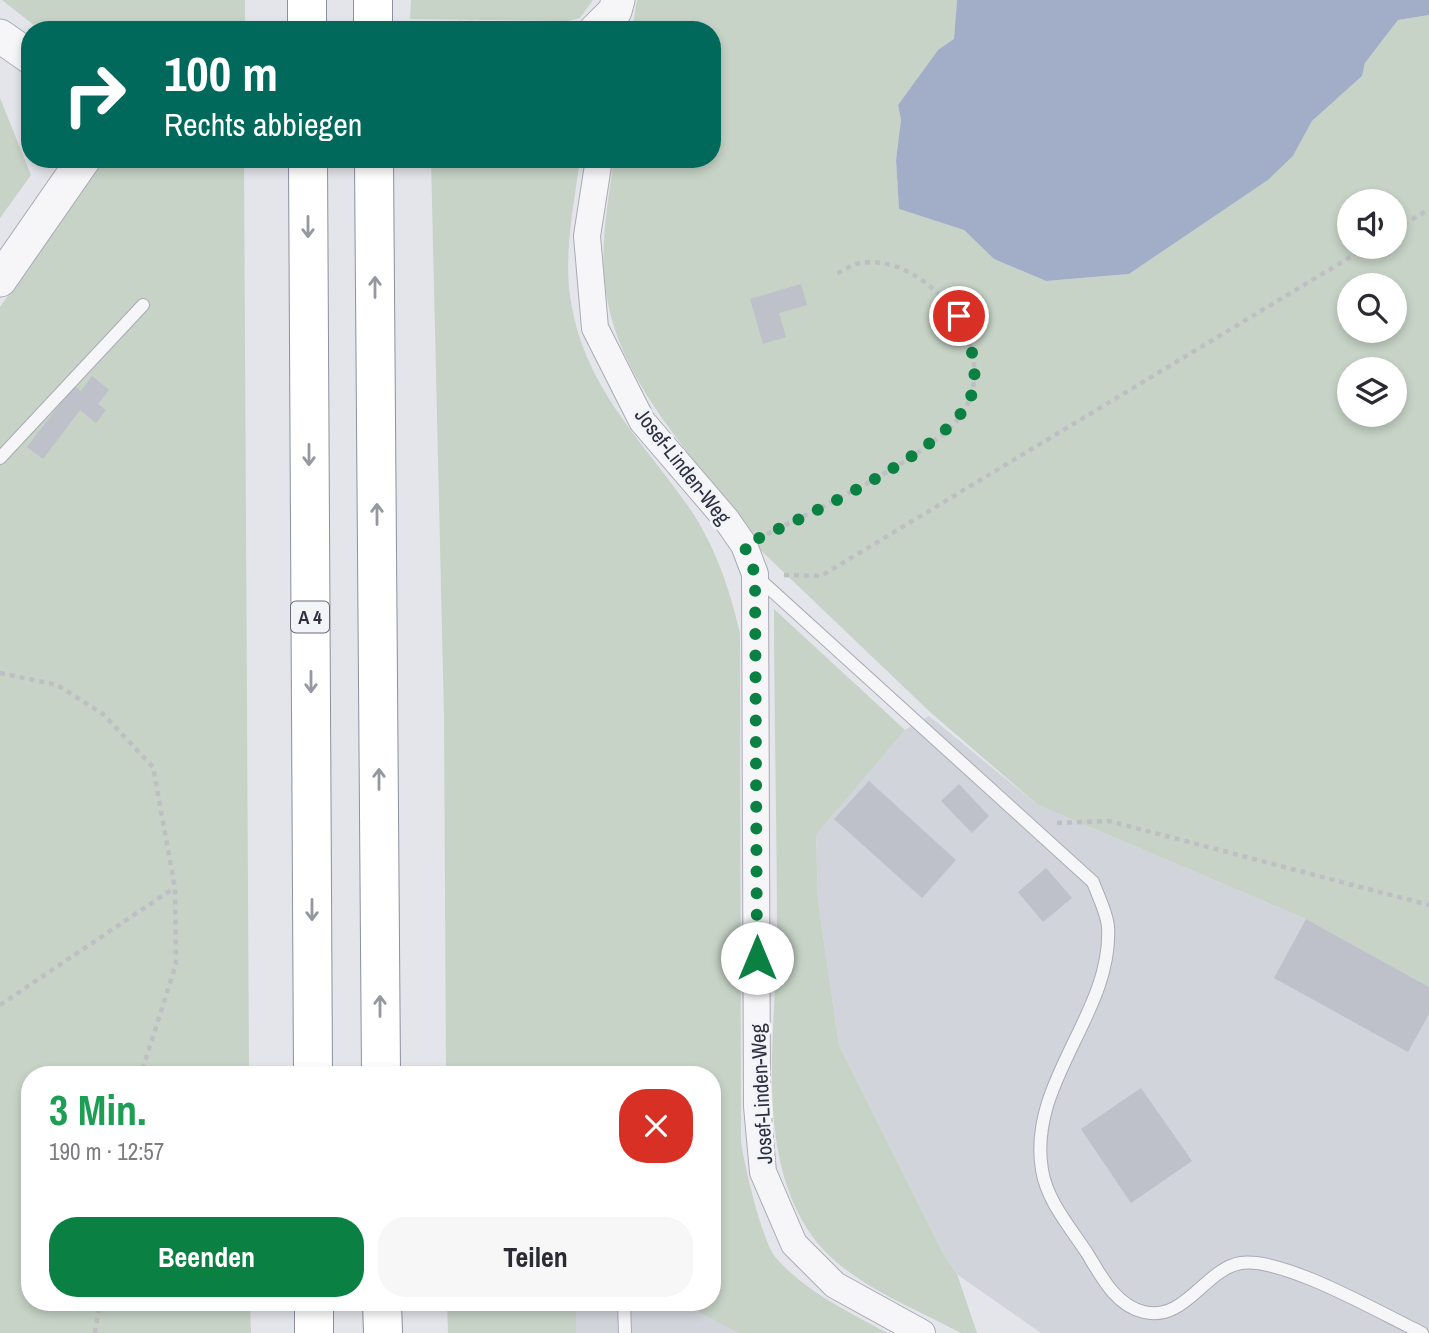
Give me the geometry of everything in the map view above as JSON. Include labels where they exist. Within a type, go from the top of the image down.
[{"type":"highway","points":[[307,0],[307,21]]},
{"type":"highway","points":[[373,0],[373,21]]},
{"type":"highway","name":"A 4","points":[[308,168],[313,1066]]},
{"type":"highway","points":[[374,168],[381,1066]]},
{"type":"highway","points":[[314,1311],[314,1333]]},
{"type":"highway","points":[[383,1311],[383,1333]]},
{"type":"street","points":[[596,21],[615,11],[618,0]]},
{"type":"street","points":[[0,36],[21,51]]},
{"type":"street","points":[[0,280],[78,168]]},
{"type":"street","name":"Josef-Linden-Weg","points":[[598,168],[587,236],[595,328],[642,421],[744,545],[755,574],[757,1106],[763,1172],[794,1244],[835,1285],[922,1333]]},
{"type":"lane","points":[[0,458],[144,305]]},
{"type":"lane","points":[[755,574],[1093,882],[1108,926],[1104,979],[1052,1096],[1041,1135],[1042,1170],[1051,1198],[1108,1286],[1123,1303],[1145,1313],[1165,1312],[1189,1299],[1219,1274],[1238,1264],[1260,1262],[1287,1269],[1422,1333]]},
{"type":"lane","points":[[624,1311],[625,1333]]},
{"type":"path","points":[[1407,223],[1429,209]]},
{"type":"path","points":[[755,574],[821,576],[1347,259]]},
{"type":"path","points":[[744,545],[918,453],[958,419],[971,396],[975,371],[971,344],[959,316],[927,284],[892,266],[860,263],[836,274]]},
{"type":"path","points":[[0,673],[57,685],[103,714],[153,767],[175,888],[176,964],[144,1066]]},
{"type":"path","points":[[1028,824],[1110,821],[1429,905]]},
{"type":"path","points":[[0,1005],[175,888]]},
{"type":"path","points":[[95,1333],[99,1311]]},
{"type":"shaded area","points":[[929,716],[1038,805],[1306,919],[1429,987],[1429,1333],[1041,1333],[958,1275],[944,1255],[839,1045],[818,901],[816,835],[905,730]]},
{"type":"shaded area","points":[[576,1311],[696,1311],[738,1333],[576,1333]]},
{"type":"green space","points":[[2,0],[245,0],[245,21],[29,21]]},
{"type":"green space","points":[[411,0],[593,0],[580,18],[568,21],[410,19]]},
{"type":"green space","points":[[637,0],[957,0],[954,40],[938,50],[898,105],[901,120],[896,160],[899,209],[964,230],[994,259],[1046,281],[1129,274],[1268,180],[1293,156],[1312,121],[1362,76],[1365,63],[1398,20],[1429,15],[1429,987],[1306,919],[1038,805],[930,712],[748,538],[665,421],[628,361],[614,328],[604,275],[604,242],[613,168],[721,168],[721,21],[634,21]]},
{"type":"green space","points":[[0,98],[21,150],[21,168],[28,168],[31,175],[0,218]]},
{"type":"green space","points":[[98,168],[244,168],[249,1066],[21,1066],[21,1311],[250,1311],[251,1333],[0,1333],[0,307]]},
{"type":"green space","points":[[431,168],[579,168],[568,279],[577,328],[587,357],[616,408],[698,521],[726,583],[740,633],[741,1141],[754,1202],[771,1249],[788,1270],[828,1300],[887,1333],[738,1333],[696,1311],[721,1311],[721,1066],[446,1066],[444,716]]},
{"type":"green space","points":[[774,609],[905,730],[816,835],[818,901],[839,1045],[944,1255],[957,1274],[977,1333],[961,1333],[876,1289],[836,1262],[806,1227],[790,1194],[780,1159],[772,1086],[777,937]]},
{"type":"green space","points":[[447,1311],[576,1311],[576,1333],[448,1333]]},
{"type":"water","points":[[957,0],[1429,0],[1429,15],[1398,20],[1365,63],[1362,76],[1312,121],[1293,156],[1268,180],[1129,274],[1046,281],[994,259],[964,230],[899,209],[896,160],[901,120],[898,105],[938,50],[954,39]]},
{"type":"building","points":[[801,284],[807,305],[779,313],[786,337],[763,344],[750,299]]},
{"type":"building","points":[[92,376],[109,390],[98,404],[106,410],[96,423],[80,410],[43,459],[27,447],[74,386],[81,391]]},
{"type":"building","points":[[869,781],[956,860],[922,898],[834,819]]},
{"type":"building","points":[[959,784],[989,816],[972,833],[941,801]]},
{"type":"building","points":[[1046,868],[1072,898],[1043,922],[1018,892]]},
{"type":"building","points":[[1306,919],[1429,987],[1429,1014],[1408,1052],[1274,978]]},
{"type":"building","points":[[1141,1088],[1192,1161],[1131,1203],[1081,1129]]},
{"type":"route","points":[[757,958],[755,574],[744,545],[918,453],[958,419],[971,396],[975,371],[971,344],[959,316]]}]
